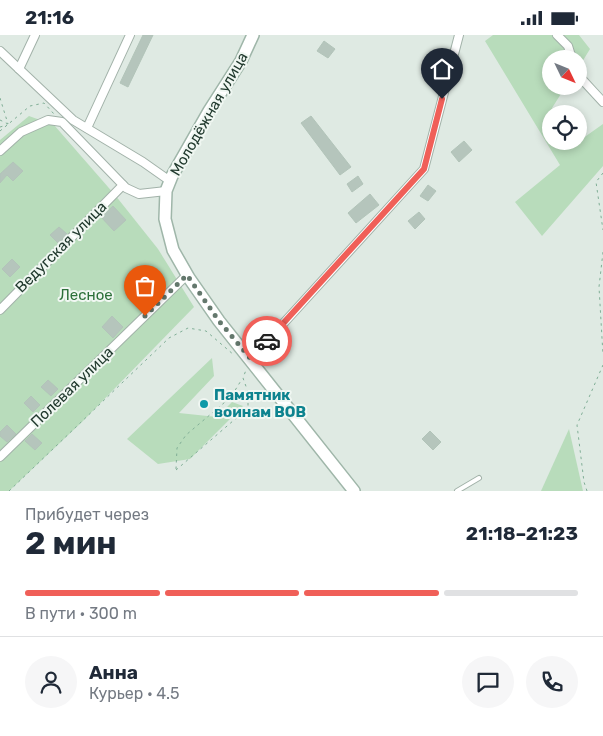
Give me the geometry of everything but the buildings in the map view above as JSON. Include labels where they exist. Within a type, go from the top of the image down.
[{"type":"main road","name":"Молодёжная улица","points":[[253,35],[241,61],[181,158],[168,186],[165,219],[173,251],[187,275],[219,321],[354,491]]},
{"type":"street","points":[[19,69],[35,35]]},
{"type":"street","points":[[87,128],[130,35]]},
{"type":"street","points":[[251,359],[424,169],[459,35]]},
{"type":"street","points":[[557,35],[568,46],[569,50]]},
{"type":"street","points":[[0,51],[73,119],[143,162],[168,186]]},
{"type":"street","points":[[588,86],[603,102]]},
{"type":"street","points":[[0,151],[21,132],[48,120],[62,122],[126,188],[139,194],[168,186]]},
{"type":"street","name":"Ведугская улица","points":[[0,310],[123,185]]},
{"type":"street","name":"Полевая улица","points":[[0,457],[187,275]]},
{"type":"lane","points":[[457,491],[479,478]]},
{"type":"path","points":[[0,98],[8,125]]},
{"type":"path","points":[[0,131],[30,106],[44,103],[62,122]]},
{"type":"path","points":[[0,121],[8,125]]},
{"type":"path","points":[[0,127],[8,125]]},
{"type":"path","points":[[603,173],[596,182],[603,230]]},
{"type":"path","points":[[603,252],[599,287],[603,355]]},
{"type":"path","points":[[9,491],[169,338],[188,328],[206,331],[239,358],[251,359],[231,397],[186,435],[177,447],[176,469],[248,408],[248,392],[242,378]]},
{"type":"path","points":[[587,491],[584,482],[577,425],[603,365]]},
{"type":"green space","points":[[493,35],[579,35],[590,49],[588,52],[588,50],[542,50],[542,95],[560,95],[554,105],[542,105],[542,135],[485,41]]},
{"type":"green space","name":"Лесное","points":[[29,116],[54,125],[115,195],[158,249],[194,307],[82,422],[9,491],[0,491],[0,140]]},
{"type":"green space","points":[[603,124],[603,166],[542,236],[515,202],[560,165],[551,150],[587,150],[587,135]]},
{"type":"green space","points":[[212,358],[214,376],[179,413],[217,417],[232,402],[243,406],[190,459],[158,464],[127,439]]},
{"type":"green space","points":[[569,429],[583,491],[541,491]]},
{"type":"way so far","points":[[145,316],[187,275],[219,321],[251,359],[267,341]]},
{"type":"place","name":"Памятник воинам ВОВ","points":[[204,404]]},
{"type":"route","points":[[267,341],[424,169],[442,99]]}]
